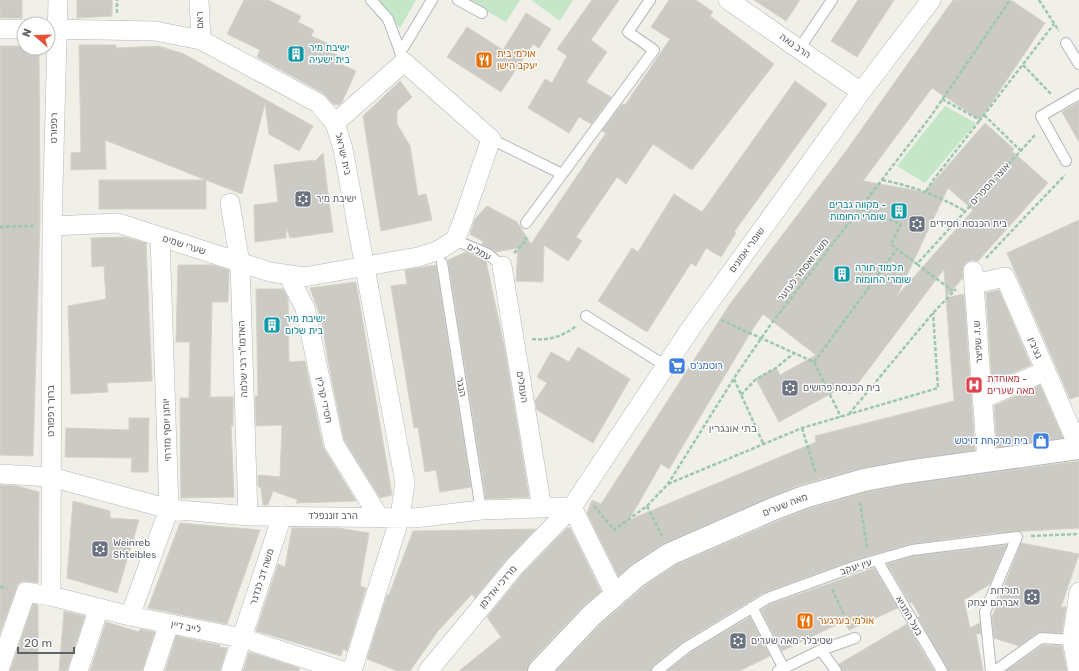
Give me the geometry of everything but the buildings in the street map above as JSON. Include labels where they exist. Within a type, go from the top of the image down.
[{"type":"street","points":[[55,16],[58,0]]},
{"type":"street","name":"ראם","points":[[199,0],[201,40]]},
{"type":"street","name":"שומרי אמונים","points":[[572,507],[691,328],[861,92],[931,0]]},
{"type":"street","name":"הרב נאה","points":[[736,2],[799,49],[861,92]]},
{"type":"street","points":[[0,29],[16,29]]},
{"type":"street","name":"בית ישראל","points":[[56,29],[155,31],[201,40],[318,103],[335,122],[344,149],[405,483],[400,517]]},
{"type":"street","name":"רפפורט","points":[[52,56],[52,226]]},
{"type":"street","points":[[335,122],[402,58],[491,138],[455,240]]},
{"type":"street","name":"האדמו\"ר רבי שלמה","points":[[230,203],[240,263],[248,516]]},
{"type":"street","name":"שערי שמים","points":[[52,226],[118,223],[270,272],[304,277],[418,257],[437,251],[455,240]]},
{"type":"street","name":"ברוך רפפורט","points":[[51,596],[52,226]]},
{"type":"street","name":"יוחנן יוסף מזרחי","points":[[130,616],[169,510],[160,237]]},
{"type":"street","name":"העמלים","points":[[502,266],[542,508]]},
{"type":"street","name":"חסידי קרלין","points":[[288,275],[305,308],[334,444],[379,517]]},
{"type":"street","name":"נציבין","points":[[973,278],[1005,277],[1079,448]]},
{"type":"street","name":"ש.ז. שפיצר","points":[[973,278],[987,461]]},
{"type":"street","points":[[982,399],[1045,371]]},
{"type":"street","name":"מאה שערים","points":[[540,671],[592,615],[638,575],[670,554],[773,509],[821,492],[857,482],[907,472],[1079,448]]},
{"type":"street","name":"הרב זוננפלד","points":[[0,474],[51,477],[169,510],[248,516],[414,518],[481,510],[572,507]]},
{"type":"street","points":[[572,507],[615,594]]},
{"type":"street","name":"מרדכי אדלמן","points":[[428,671],[515,566],[572,507]]},
{"type":"street","name":"משה דב לנדנר","points":[[231,671],[282,516]]},
{"type":"street","points":[[352,671],[400,517]]},
{"type":"street","name":"לייב דיין","points":[[0,667],[26,592],[51,596],[130,616],[242,638],[313,666],[344,671]]},
{"type":"street","points":[[1078,671],[1072,640],[1079,592]]},
{"type":"street","points":[[78,671],[99,608]]},
{"type":"street","points":[[153,671],[169,624]]},
{"type":"lane","points":[[371,0],[388,19],[402,58]]},
{"type":"lane","points":[[402,58],[432,0]]},
{"type":"lane","points":[[458,0],[482,13]]},
{"type":"lane","points":[[526,222],[654,50],[628,32],[650,0]]},
{"type":"lane","points":[[799,49],[832,0]]},
{"type":"lane","points":[[1066,43],[1079,64]]},
{"type":"lane","points":[[1066,161],[1041,116],[1079,94]]},
{"type":"lane","points":[[491,138],[562,174]]},
{"type":"lane","name":"עמלים","points":[[455,240],[488,254],[502,266]]},
{"type":"lane","name":"הנגר","points":[[442,263],[481,510]]},
{"type":"lane","points":[[586,316],[666,366]]},
{"type":"lane","points":[[991,671],[985,612],[1017,536]]},
{"type":"lane","name":"עין יעקב","points":[[657,671],[687,647],[768,598],[873,561],[912,550],[1017,536]]},
{"type":"lane","name":"בעל התניא","points":[[873,561],[942,671]]},
{"type":"lane","points":[[752,607],[780,669],[821,650],[855,638]]},
{"type":"lane","points":[[995,671],[1041,638],[1072,640]]},
{"type":"lane","points":[[821,650],[836,671]]},
{"type":"path","name":"משה ואסתר לעזער","points":[[603,516],[614,530],[647,506],[668,484],[761,337],[861,209],[942,99],[1010,0]]},
{"type":"path","points":[[1039,0],[1066,43]]},
{"type":"path","points":[[926,191],[1054,24]]},
{"type":"path","points":[[1023,65],[1061,105]]},
{"type":"path","points":[[942,99],[980,120]]},
{"type":"path","points":[[984,115],[1021,151]]},
{"type":"path","name":"אוצר הספרים","points":[[897,249],[917,264],[1045,124]]},
{"type":"path","points":[[882,180],[926,191],[965,211]]},
{"type":"path","points":[[814,362],[897,249],[891,244],[901,224],[861,209]]},
{"type":"path","points":[[502,266],[526,241],[526,222]]},
{"type":"path","points":[[0,227],[52,226]]},
{"type":"path","points":[[904,254],[954,291]]},
{"type":"path","points":[[668,484],[802,428],[938,388],[933,313]]},
{"type":"path","points":[[513,334],[534,339],[551,338],[568,332],[586,316]]},
{"type":"path","points":[[718,319],[814,362],[841,417]]},
{"type":"path","points":[[741,395],[756,379],[776,368],[794,353]]},
{"type":"path","points":[[734,379],[763,443]]},
{"type":"path","points":[[802,428],[821,492]]},
{"type":"path","points":[[857,482],[873,561]]},
{"type":"path","points":[[647,506],[670,554]]},
{"type":"path","points":[[1017,536],[1079,534]]},
{"type":"path","points":[[826,577],[855,638]]},
{"type":"green space","points":[[377,0],[416,0],[400,28]]},
{"type":"green space","points":[[467,0],[520,0],[506,22]]},
{"type":"green space","points":[[531,0],[573,0],[560,21]]},
{"type":"green space","points":[[945,106],[976,123],[925,183],[897,166]]},
{"type":"place","name":"ישיבת מיר בית ישעיה","points":[[296,54]]},
{"type":"place","name":"אולמי בית יעקב הישן","points":[[484,60]]},
{"type":"place","name":"ישיבת מיר","points":[[303,199]]},
{"type":"place","name":"מקווה גברים - שומרי החומות","points":[[899,211]]},
{"type":"place","name":"בית הכנסת חסידים","points":[[917,224]]},
{"type":"place","name":"תלמוד תורה שומרי החומות","points":[[842,274]]},
{"type":"place","name":"ישיבת מיר בית שלום","points":[[272,325]]},
{"type":"place","name":"רוטמנ'ס","points":[[677,366]]},
{"type":"place","name":"מאוחדת - מאה שערים","points":[[974,385]]},
{"type":"place","name":"בית הכנסת פרושים","points":[[790,388]]},
{"type":"place","name":"בית מרקחת דויטש","points":[[1041,441]]},
{"type":"place","name":"Weinreb Shteibles","points":[[100,549]]},
{"type":"place","name":"תולדות אברהם יצחק","points":[[1032,597]]},
{"type":"place","name":"אולמי בערגער","points":[[805,621]]},
{"type":"place","name":"שטיבלך מאה שערים","points":[[738,641]]},
{"type":"district","name":"בתי אונגרין","points":[[733,428]]}]
